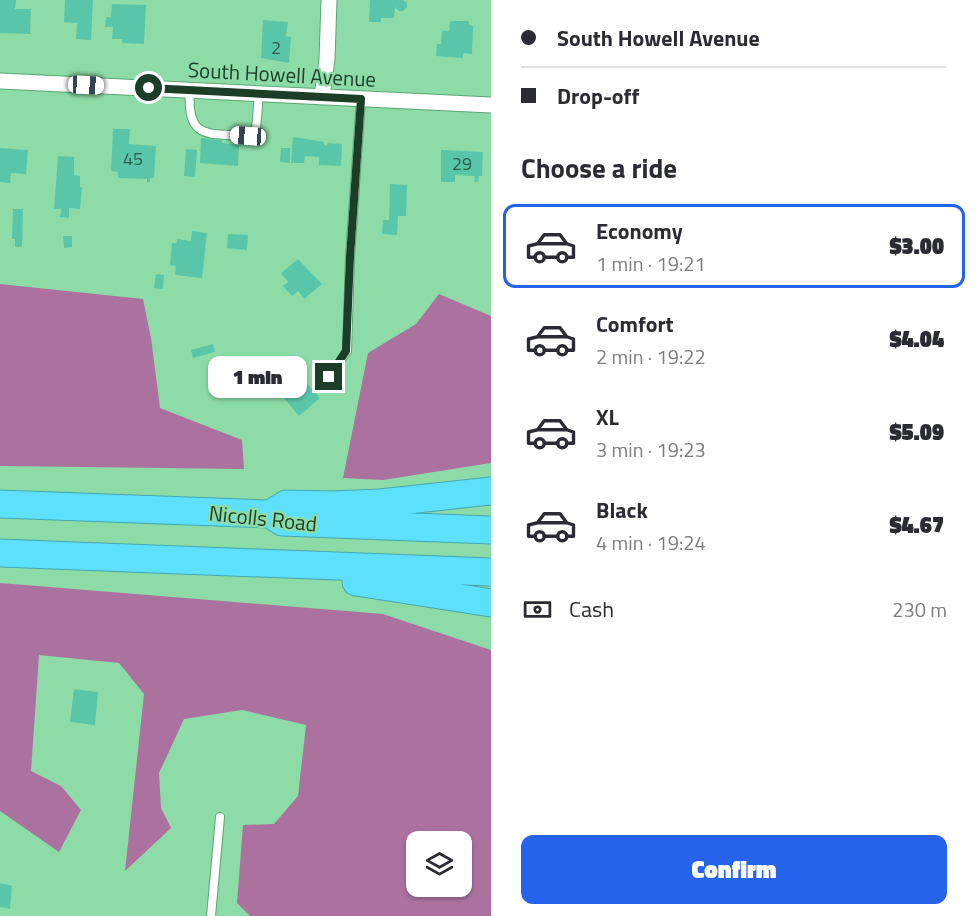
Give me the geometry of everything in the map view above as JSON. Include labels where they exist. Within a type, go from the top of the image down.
[{"type":"highway","points":[[270,514],[286,504],[380,503],[491,491]]},
{"type":"highway","name":"Nicolls Road","points":[[0,504],[270,514],[282,522],[491,530]]},
{"type":"highway","name":"Nicolls Road","points":[[0,553],[491,572]]},
{"type":"highway","points":[[204,561],[491,603]]},
{"type":"street","points":[[322,97],[327,59],[329,0]]},
{"type":"street","name":"South Howell Avenue","points":[[0,81],[491,105]]},
{"type":"lane","points":[[190,90],[189,109],[197,128],[206,133],[248,136],[256,129],[259,94]]},
{"type":"lane","points":[[329,377],[346,351],[361,99]]},
{"type":"lane","points":[[211,916],[220,817]]},
{"type":"shaded area","points":[[0,284],[143,299],[151,338],[160,408],[242,440],[244,469],[0,466]]},
{"type":"shaded area","points":[[439,294],[491,316],[491,463],[383,480],[343,478],[368,353],[416,324]]},
{"type":"shaded area","points":[[0,583],[383,614],[491,650],[491,916],[250,916],[237,903],[243,825],[274,824],[298,796],[306,725],[242,710],[184,719],[159,773],[161,808],[171,828],[125,871],[144,694],[119,663],[39,655],[31,771],[61,786],[81,810],[59,852],[0,811]]},
{"type":"building","points":[[0,0],[16,0],[15,9],[31,9],[30,34],[0,33]]},
{"type":"building","points":[[65,0],[93,0],[91,40],[76,39],[77,23],[64,22]]},
{"type":"building","points":[[370,0],[403,0],[407,3],[407,7],[399,11],[395,7],[394,18],[381,18],[381,22],[369,22]]},
{"type":"building","points":[[112,4],[146,5],[144,44],[122,43],[122,39],[112,39],[113,27],[105,27],[106,17],[111,17]]},
{"type":"building","points":[[263,20],[288,22],[286,36],[291,37],[289,63],[261,58]]},
{"type":"building","points":[[450,21],[469,21],[469,25],[473,26],[472,54],[463,53],[463,58],[436,56],[437,44],[441,44],[442,31],[449,31]]},
{"type":"building","points":[[113,129],[130,129],[129,144],[156,146],[154,178],[150,178],[150,182],[147,182],[147,179],[118,178],[118,172],[111,171]]},
{"type":"building","points":[[293,137],[324,142],[327,146],[328,143],[342,144],[341,166],[319,165],[319,157],[305,156],[304,163],[291,163]]},
{"type":"building","points":[[201,138],[222,140],[222,143],[239,145],[238,166],[200,163]]},
{"type":"building","points":[[0,148],[28,150],[26,174],[11,173],[10,183],[0,182]]},
{"type":"building","points":[[281,148],[290,148],[290,163],[280,162]]},
{"type":"building","points":[[186,149],[197,150],[195,177],[184,176]]},
{"type":"building","points":[[441,150],[483,152],[482,176],[479,176],[478,182],[474,182],[475,176],[455,175],[455,182],[441,182]]},
{"type":"building","points":[[58,156],[74,157],[74,175],[80,176],[80,187],[82,187],[80,209],[69,208],[69,218],[60,217],[61,209],[54,209]]},
{"type":"building","points":[[390,184],[407,185],[406,216],[398,216],[397,235],[382,234],[383,220],[389,220]]},
{"type":"building","points":[[13,209],[23,209],[22,247],[15,247],[15,239],[12,239]]},
{"type":"building","points":[[192,231],[207,233],[202,278],[175,275],[176,266],[170,265],[172,243],[177,243],[177,239],[191,241]]},
{"type":"building","points":[[228,234],[248,235],[247,250],[227,248]]},
{"type":"building","points":[[63,236],[72,236],[72,247],[64,248]]},
{"type":"building","points":[[298,259],[322,284],[304,299],[298,291],[292,296],[283,286],[288,282],[281,273]]},
{"type":"building","points":[[156,274],[164,275],[163,289],[154,288]]},
{"type":"building","points":[[213,344],[215,352],[193,358],[191,350]]},
{"type":"building","points":[[294,376],[301,384],[305,381],[320,398],[299,416],[277,390]]},
{"type":"building","points":[[74,689],[98,692],[95,725],[70,722]]},
{"type":"building","points":[[0,883],[12,886],[10,909],[0,907]]},
{"type":"route","points":[[149,88],[361,99],[346,351],[329,377]]}]
